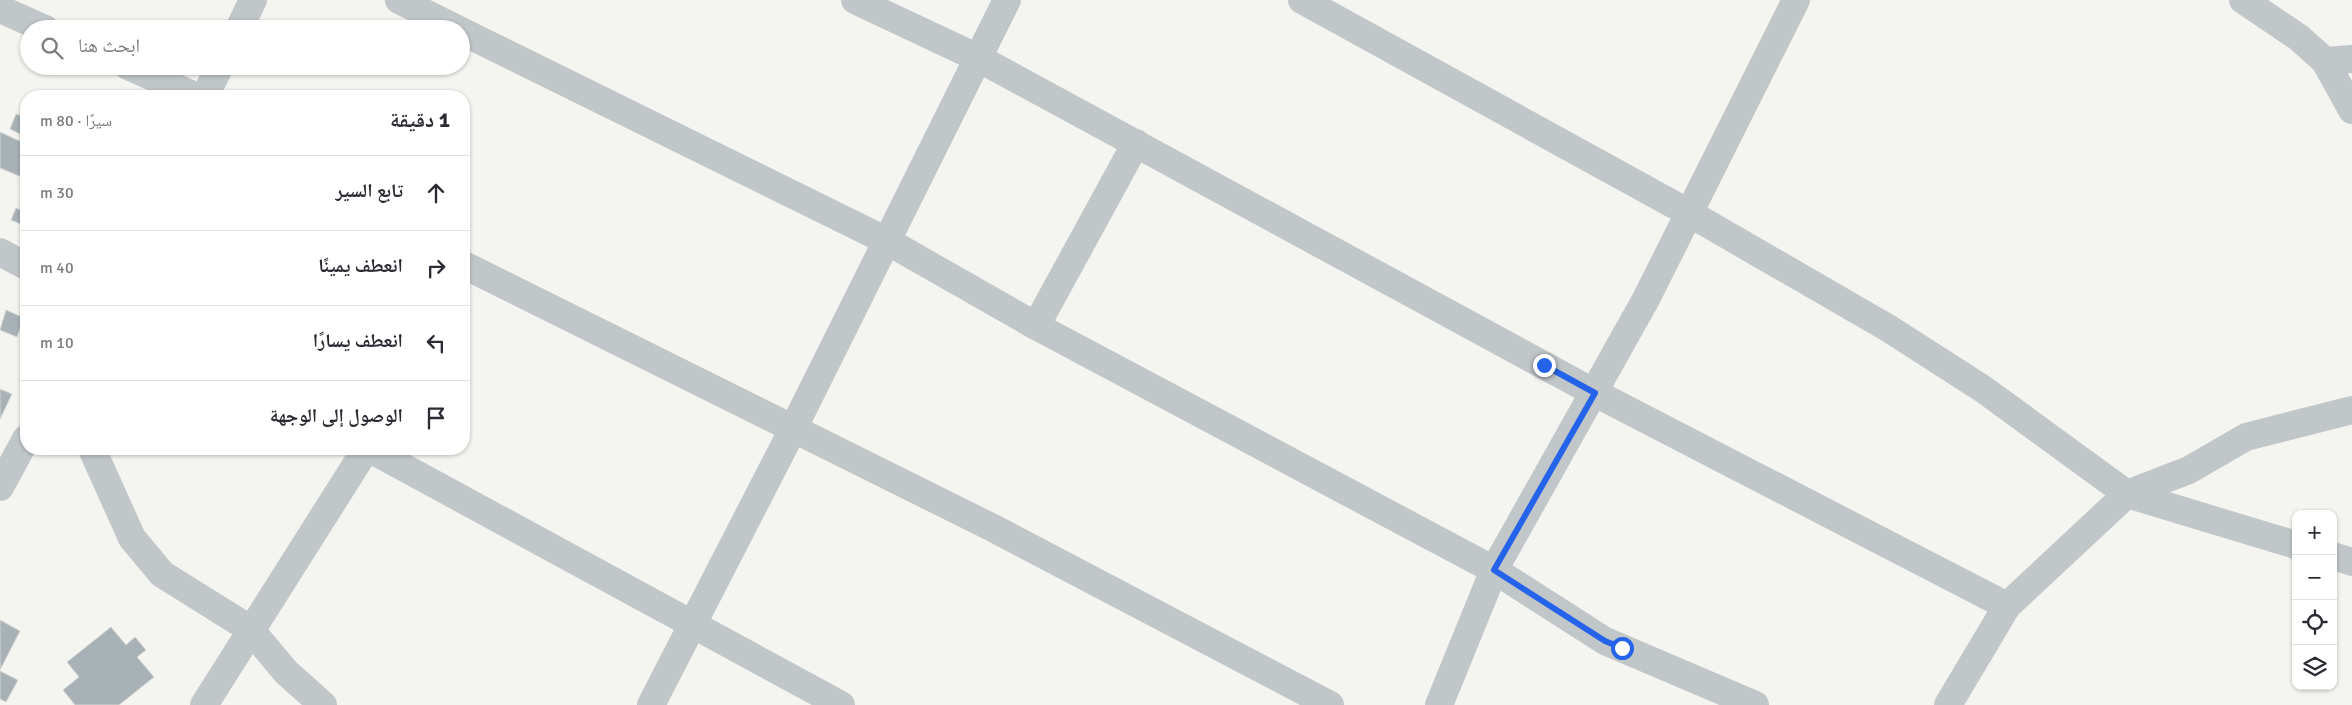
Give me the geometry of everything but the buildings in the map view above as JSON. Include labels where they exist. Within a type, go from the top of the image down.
[{"type":"street","points":[[243,20],[253,0]]},
{"type":"street","points":[[399,0],[440,20]]},
{"type":"street","points":[[855,0],[978,58],[1595,393],[2008,606]]},
{"type":"street","points":[[651,705],[793,429],[1007,0]]},
{"type":"street","points":[[1302,0],[1689,213],[1888,328],[1983,389],[2127,494],[2292,544]]},
{"type":"street","points":[[2243,0],[2298,37],[2325,61],[2352,110]]},
{"type":"street","points":[[1439,705],[1494,570],[1595,393],[1646,299],[1689,213],[1786,3]]},
{"type":"street","points":[[0,9],[25,20]]},
{"type":"street","points":[[470,35],[887,241],[1036,326],[1494,570],[1605,641],[1755,705]]},
{"type":"street","points":[[2325,61],[2352,59]]},
{"type":"street","points":[[148,75],[182,90]]},
{"type":"street","points":[[208,90],[216,75]]},
{"type":"street","points":[[1036,326],[1136,143]]},
{"type":"street","points":[[0,252],[20,263]]},
{"type":"street","points":[[470,268],[993,528],[1330,705]]},
{"type":"street","points":[[1948,705],[2008,606],[2127,494],[2189,470],[2246,437],[2352,410]]},
{"type":"street","points":[[0,487],[20,450]]},
{"type":"street","points":[[95,455],[132,538],[162,574],[250,629],[286,672],[323,705]]},
{"type":"street","points":[[204,705],[250,629],[364,455]]},
{"type":"street","points":[[379,455],[841,705]]},
{"type":"street","points":[[2337,557],[2352,562]]},
{"type":"route","points":[[1544,365],[1595,393],[1494,570],[1605,641],[1622,648]]}]
